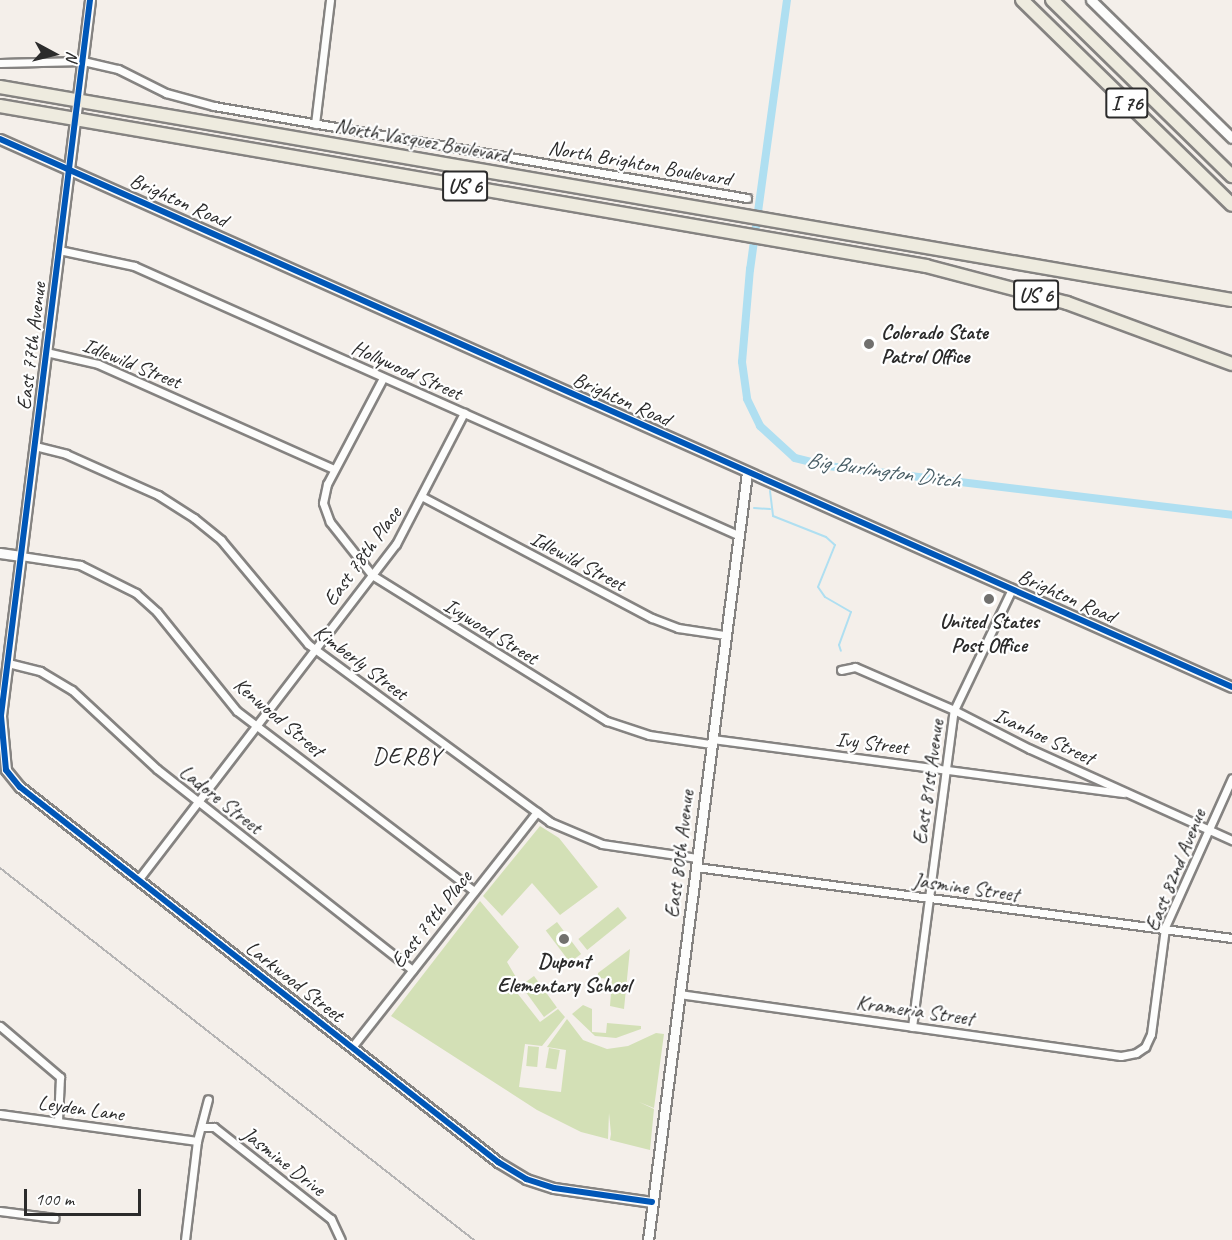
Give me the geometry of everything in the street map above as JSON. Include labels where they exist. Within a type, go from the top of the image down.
[{"type":"highway","name":"I 76","points":[[1022,0],[1232,205]]},
{"type":"highway","name":"I 76","points":[[1052,0],[1232,176]]},
{"type":"highway","name":"North Vasquez Boulevard","points":[[0,87],[837,231]]},
{"type":"highway","name":"North Vasquez Boulevard","points":[[0,106],[833,250]]},
{"type":"highway","points":[[833,250],[837,231]]},
{"type":"highway","name":"US 6","points":[[837,231],[1232,300]]},
{"type":"highway","name":"US 6","points":[[833,250],[926,267],[1067,303],[1232,364]]},
{"type":"street","name":"East 77th Avenue","points":[[3,696],[90,0]]},
{"type":"street","points":[[315,124],[330,0]]},
{"type":"street","points":[[1091,0],[1232,138]]},
{"type":"street","name":"North Brighton Boulevard","points":[[0,63],[83,61],[118,69],[166,93],[199,103],[747,198]]},
{"type":"street","name":"Brighton Road","points":[[0,139],[1232,687]]},
{"type":"street","name":"Hollywood Street","points":[[59,250],[134,266],[738,535]]},
{"type":"street","name":"Idlewild Street","points":[[46,352],[98,364],[334,469]]},
{"type":"street","points":[[334,469],[383,378]]},
{"type":"street","name":"East 78th Place","points":[[138,880],[254,725],[372,575],[423,497],[464,413]]},
{"type":"street","name":"Kimberly Street","points":[[35,446],[66,454],[158,495],[194,518],[221,540],[295,632],[314,649],[537,812],[586,840],[696,862]]},
{"type":"street","name":"Ivywood Street","points":[[334,469],[325,490],[324,510],[372,575],[607,721],[649,735],[712,742]]},
{"type":"street","name":"East 80th Avenue","points":[[648,1240],[747,472]]},
{"type":"street","name":"Idlewild Street","points":[[423,497],[652,618],[678,628],[725,635]]},
{"type":"street","name":"Kenwood Street","points":[[0,553],[80,566],[136,593],[166,623],[229,703],[254,725],[474,891]]},
{"type":"street","name":"East 81st Avenue","points":[[912,1027],[954,710],[1012,589]]},
{"type":"street","name":"Ladore Street","points":[[8,663],[40,670],[58,680],[197,801],[412,970]]},
{"type":"street","name":"Ivanhoe Street","points":[[841,670],[855,667],[954,710],[1030,749],[1232,840]]},
{"type":"street","name":"Larkwood Street","points":[[3,696],[2,746],[11,779],[498,1162],[526,1179],[569,1191],[652,1202]]},
{"type":"street","name":"Ivy Street","points":[[712,742],[945,769],[1135,795]]},
{"type":"street","name":"East 82nd Avenue","points":[[1145,1047],[1151,1034],[1164,930],[1232,778]]},
{"type":"street","name":"East 79th Place","points":[[352,1047],[537,812]]},
{"type":"street","name":"Jasmine Street","points":[[696,862],[930,899],[1232,938]]},
{"type":"street","name":"Krameria Street","points":[[679,994],[1121,1056],[1145,1047]]},
{"type":"street","points":[[0,1026],[60,1077],[58,1121]]},
{"type":"street","points":[[185,1240],[196,1141],[203,1127],[208,1099]]},
{"type":"street","name":"Leyden Lane","points":[[0,1114],[196,1141]]},
{"type":"street","name":"Jasmine Drive","points":[[203,1127],[214,1127],[331,1219],[339,1231],[341,1240]]},
{"type":"street","points":[[0,1211],[55,1218]]},
{"type":"green space","points":[[540,826],[559,838],[598,887],[560,915],[532,883],[502,916],[483,896]]},
{"type":"green space","points":[[480,901],[519,947],[507,962],[520,984],[514,989],[540,1022],[558,1009],[565,1017],[542,1046],[525,1044],[519,1087],[561,1092],[566,1050],[547,1047],[567,1019],[583,1040],[607,1049],[628,1046],[656,1033],[664,1034],[654,1108],[639,1102],[654,1109],[650,1150],[610,1140],[609,1113],[608,1139],[581,1132],[537,1110],[391,1016]]},
{"type":"green space","points":[[618,907],[627,918],[587,950],[578,939]]},
{"type":"green space","points":[[557,922],[581,954],[570,962],[546,930]]},
{"type":"green space","points":[[630,949],[624,1009],[610,1006],[612,979],[598,978],[598,973]]},
{"type":"green space","points":[[534,976],[557,1008],[544,1017],[521,985]]},
{"type":"green space","points":[[583,1005],[592,1009],[592,1032],[606,1033],[607,1023],[641,1026],[641,1029],[616,1038],[595,1036],[572,1014]]},
{"type":"green space","points":[[528,1046],[539,1047],[537,1067],[526,1066]]},
{"type":"green space","points":[[549,1048],[560,1050],[556,1070],[546,1068]]},
{"type":"waterway","name":"Big Burlington Ditch","points":[[787,0],[750,269],[742,362],[747,399],[760,426],[795,458],[828,466],[1232,515]]},
{"type":"waterway","points":[[770,491],[773,516],[826,537],[835,545],[818,587],[825,597],[851,612],[839,645],[841,651]]},
{"type":"waterway","points":[[754,508],[770,509]]},
{"type":"railway","points":[[0,868],[474,1240]]},
{"type":"cycle path","points":[[90,0],[1,716],[6,770],[20,787],[498,1162],[526,1179],[554,1188],[652,1202]]},
{"type":"cycle path","points":[[0,139],[1232,687]]},
{"type":"place","name":"Colorado State Patrol Office","points":[[869,344]]},
{"type":"place","name":"United States Post Office","points":[[989,599]]},
{"type":"place","name":"Dupont Elementary School","points":[[564,939]]},
{"type":"district","name":"DERBY","points":[[407,757]]}]
